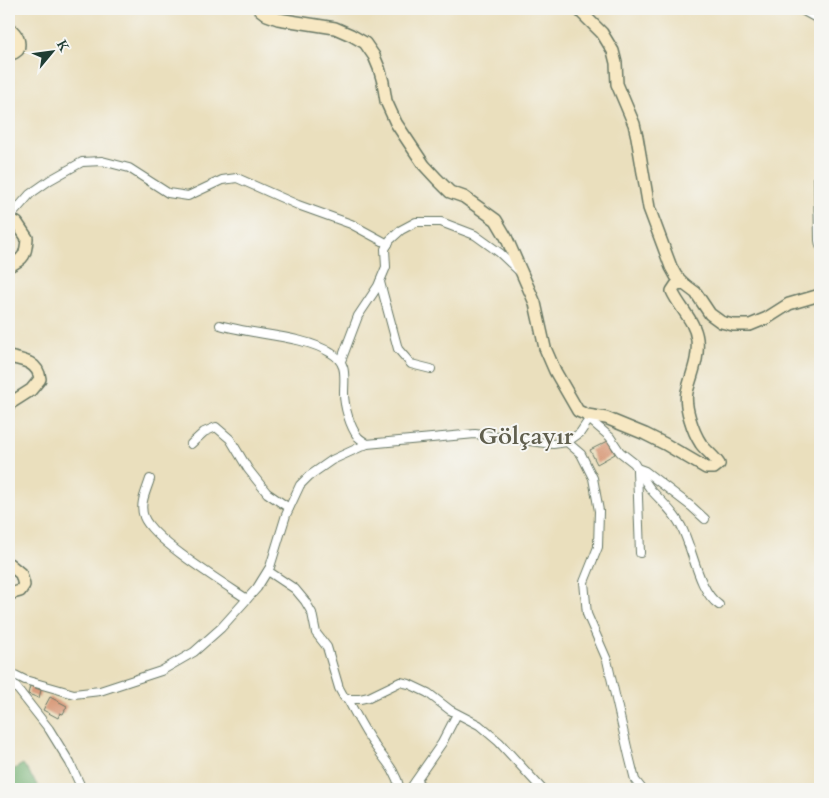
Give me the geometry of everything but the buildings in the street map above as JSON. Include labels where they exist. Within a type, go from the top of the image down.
[{"type":"street","points":[[259,9],[267,15],[278,19],[335,28],[365,44],[374,56],[379,68],[386,101],[392,115],[424,165],[450,192],[464,196],[496,220],[506,237],[535,303],[545,348],[578,411],[590,417],[610,437],[620,452],[634,463],[650,489],[674,513],[692,549],[698,574],[712,601],[718,605]]},
{"type":"street","points":[[578,9],[593,22],[613,51],[616,63],[617,84],[638,137],[649,208],[676,276],[696,293],[710,314],[721,322],[733,325],[750,325],[767,318],[789,304],[820,295]]},
{"type":"street","points":[[800,9],[820,20]]},
{"type":"street","points":[[9,28],[18,37],[20,44],[18,50],[9,53]]},
{"type":"street","points":[[9,266],[22,259],[26,249],[27,238],[17,223],[9,219],[30,194],[82,162],[102,161],[129,168],[168,193],[175,195],[188,196],[222,180],[237,178],[298,205],[351,224],[388,244]]},
{"type":"street","points":[[820,166],[818,177],[820,246]]},
{"type":"street","points":[[341,361],[358,316],[380,282],[386,267],[385,249],[401,230],[416,222],[441,222],[476,235],[500,253],[523,275]]},
{"type":"street","points":[[380,282],[398,349],[411,364],[431,369]]},
{"type":"street","points":[[590,417],[606,418],[631,428],[666,444],[706,468],[714,468],[719,464],[701,444],[690,421],[687,393],[698,358],[697,338],[694,327],[672,291],[676,285],[684,284]]},
{"type":"street","points":[[220,325],[239,331],[272,335],[310,344],[331,352],[341,361],[345,376],[344,396],[350,422],[358,437],[367,444]]},
{"type":"street","points":[[9,357],[26,360],[32,364],[38,369],[40,379],[31,390],[9,404]]},
{"type":"street","points":[[9,672],[25,680],[74,694],[100,691],[161,671],[194,652],[221,628],[257,588],[268,570],[289,508],[300,485],[309,476],[332,460],[367,444],[475,434],[553,444],[567,442],[580,433],[590,417]]},
{"type":"street","points":[[191,444],[204,432],[216,426],[230,439],[248,470],[267,493],[289,508]]},
{"type":"street","points":[[567,442],[581,454],[593,478],[599,511],[598,548],[584,582],[587,614],[608,660],[635,780],[642,789]]},
{"type":"street","points":[[637,468],[692,507],[705,519]]},
{"type":"street","points":[[637,468],[640,553]]},
{"type":"street","points":[[150,479],[142,504],[144,517],[153,531],[176,550],[247,599]]},
{"type":"street","points":[[9,564],[21,574],[24,585],[20,591],[9,594]]},
{"type":"street","points":[[268,570],[295,589],[305,601],[312,613],[316,633],[327,647],[339,688],[344,697],[347,698],[375,746],[390,764],[397,776],[400,789]]},
{"type":"street","points":[[9,678],[50,729],[70,763],[82,789]]},
{"type":"street","points":[[347,698],[360,700],[400,682],[409,684],[428,693],[457,714],[479,726],[499,742],[542,789]]},
{"type":"street","points":[[410,789],[442,743],[457,714]]},
{"type":"street","points":[[416,781],[425,789]]},
{"type":"green space","points":[[23,764],[40,789],[9,789],[9,772]]},
{"type":"district","name":"Gölçayır","points":[[526,436]]}]
